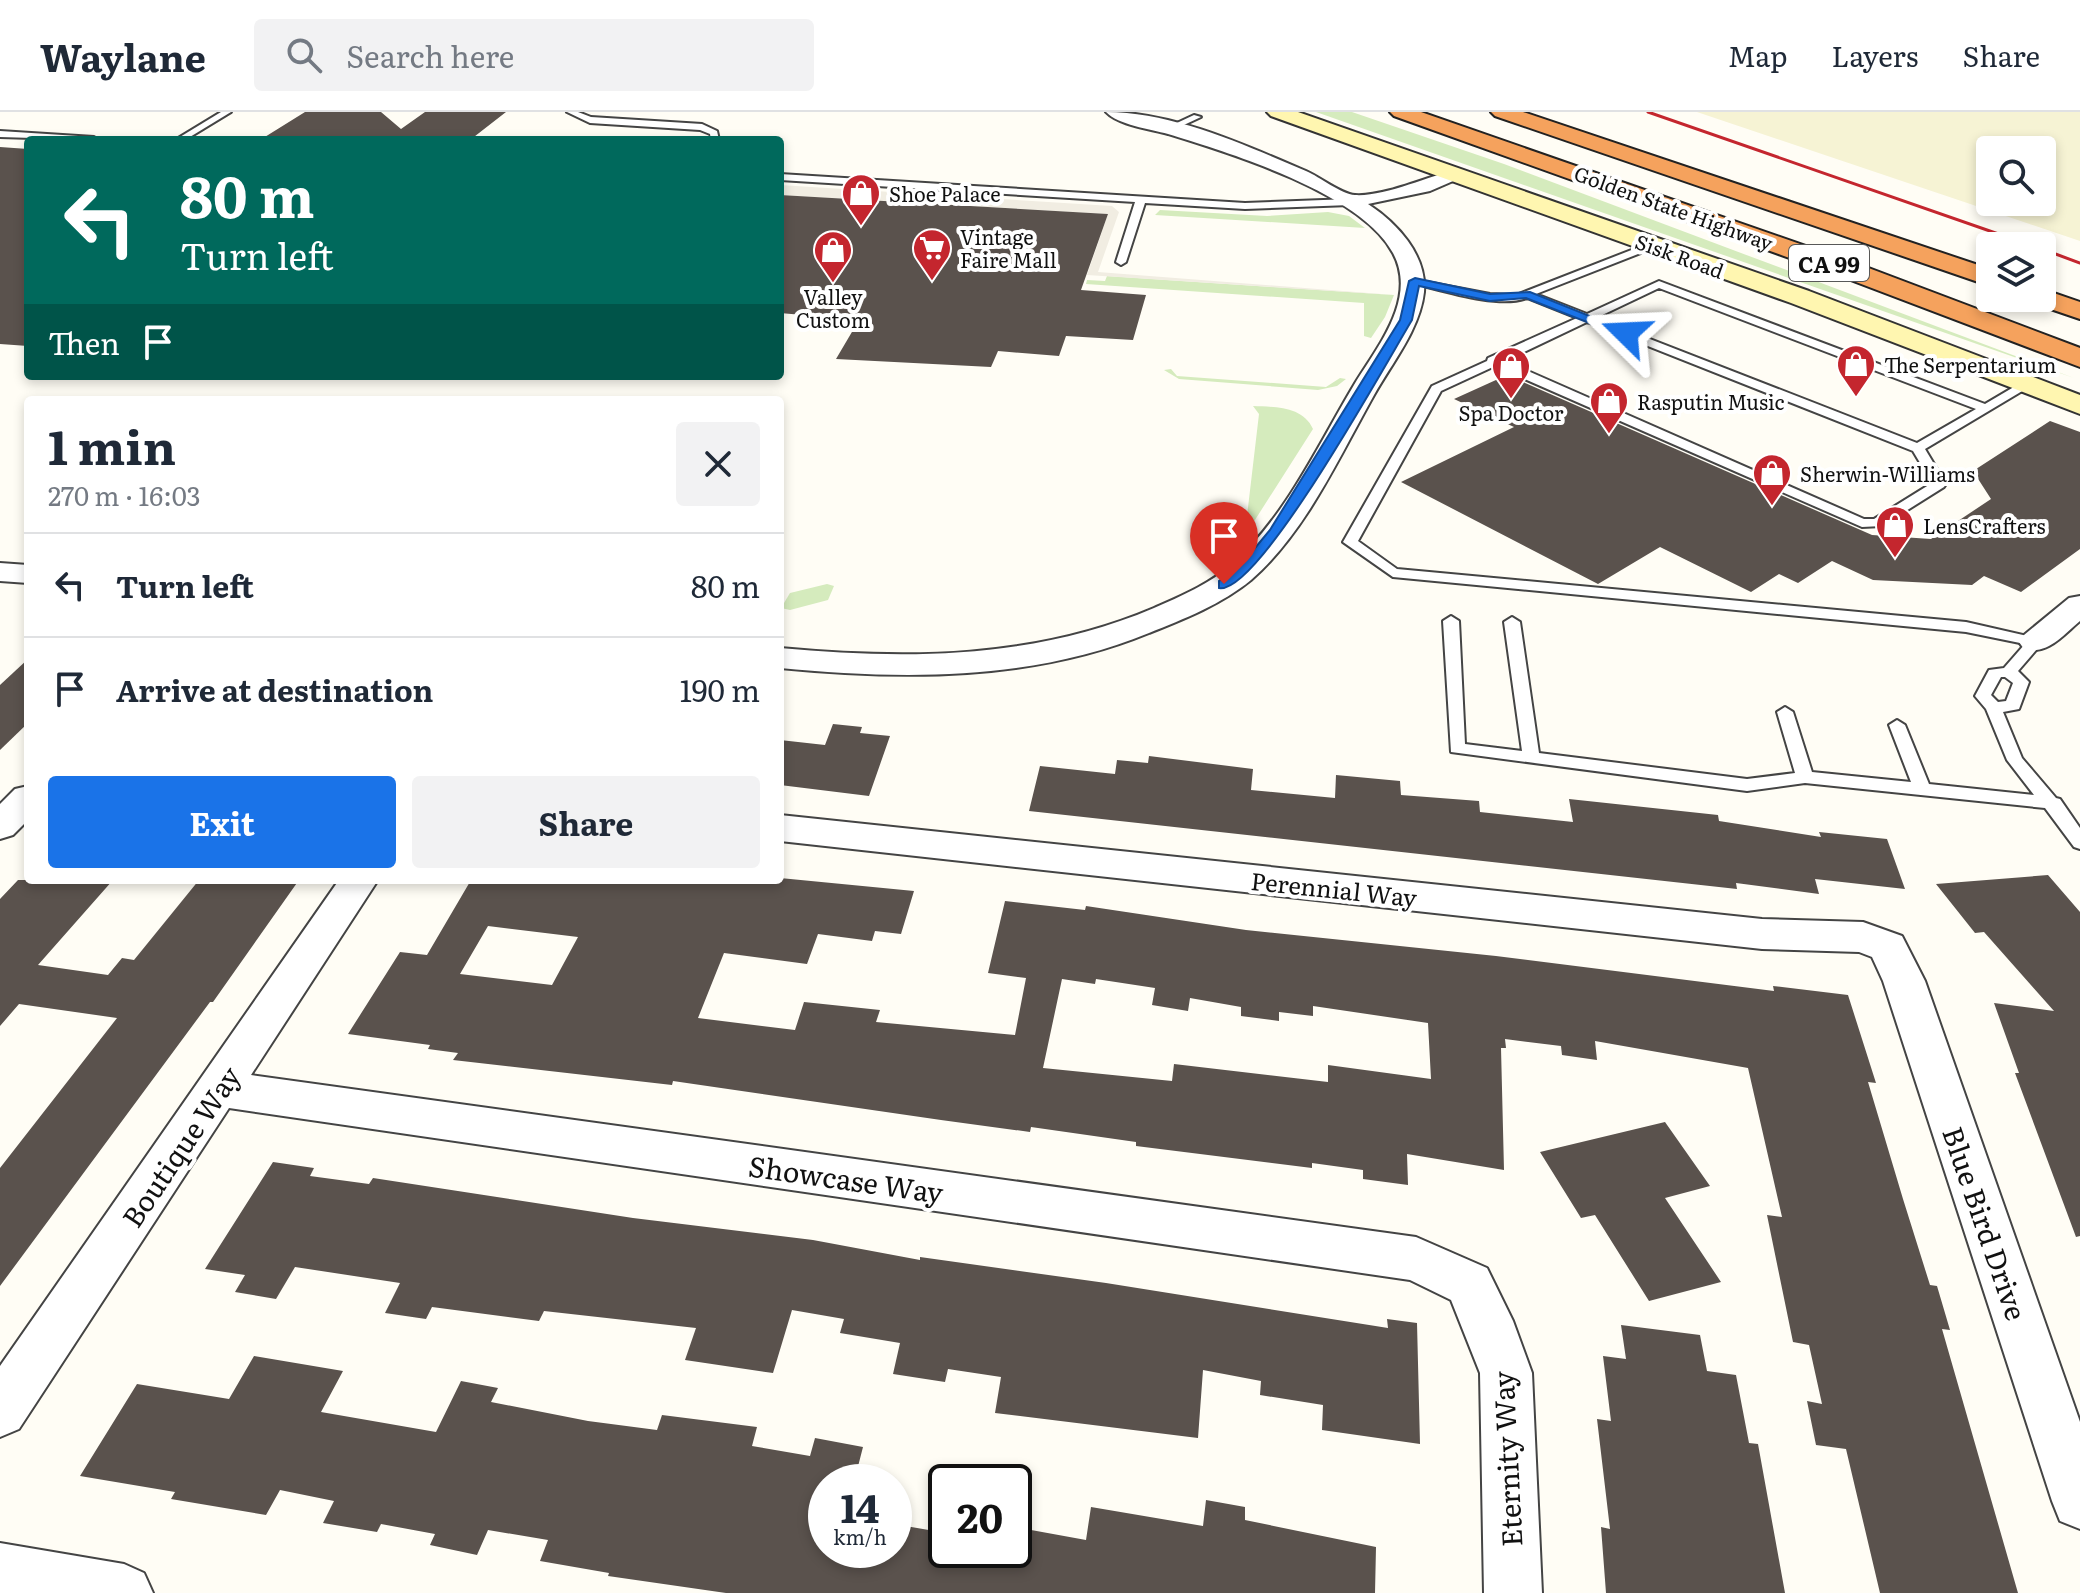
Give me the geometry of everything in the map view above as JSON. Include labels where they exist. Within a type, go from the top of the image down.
[{"type":"highway","points":[[1379,112],[1578,172]]},
{"type":"highway","name":"Golden State Highway","points":[[1401,112],[1578,172],[2080,358]]},
{"type":"highway","name":"Golden State Highway","points":[[1502,112],[1976,273]]},
{"type":"highway","points":[[1525,112],[1706,179]]},
{"type":"highway","points":[[2056,302],[2080,311]]},
{"type":"main road","name":"Sisk Road","points":[[1288,115],[1652,245],[2080,405]]},
{"type":"main road","points":[[1288,115],[1300,128],[1325,141],[1406,171],[1411,188]]},
{"type":"street","points":[[784,658],[925,667],[1043,654],[1150,622],[1224,584],[1246,568],[1276,532],[1406,320],[1415,281],[1395,239],[1350,202],[1298,176],[1115,112]]},
{"type":"street","points":[[1350,202],[1457,175]]},
{"type":"street","points":[[0,572],[24,574]]},
{"type":"street","points":[[2035,642],[2080,605]]},
{"type":"street","points":[[0,826],[24,802]]},
{"type":"street","name":"Perennial Way","points":[[784,828],[1762,934],[1863,937],[1888,947]]},
{"type":"street","name":"Boutique Way","points":[[0,1411],[356,884]]},
{"type":"street","name":"Blue Bird Drive","points":[[1888,947],[1904,981],[2080,1501]]},
{"type":"street","name":"Showcase Way","points":[[219,1089],[1416,1259],[1469,1284]]},
{"type":"street","name":"Eternity Way","points":[[1469,1284],[1488,1321],[1506,1373],[1513,1593]]},
{"type":"street","points":[[0,1572],[124,1593]]},
{"type":"lane","points":[[186,136],[227,112]]},
{"type":"lane","points":[[571,112],[590,120],[702,127],[714,136]]},
{"type":"lane","points":[[1168,129],[1197,117]]},
{"type":"lane","points":[[0,134],[31,136]]},
{"type":"lane","points":[[784,177],[1268,206],[1350,202]]},
{"type":"lane","points":[[1121,262],[1141,200]]},
{"type":"lane","points":[[1415,281],[1490,297],[1517,298],[1652,245]]},
{"type":"lane","points":[[1983,407],[1659,284],[1492,360],[1431,393],[1350,542],[1393,573],[1966,627],[2035,642],[2009,672]]},
{"type":"lane","points":[[1492,360],[1862,523],[1877,523],[1939,484],[1918,448],[1526,294]]},
{"type":"lane","points":[[1918,448],[1983,407],[2028,384]]},
{"type":"lane","points":[[1451,621],[1457,748],[1747,785],[1805,777],[2054,803]]},
{"type":"lane","points":[[1512,622],[1531,758]]},
{"type":"lane","points":[[1994,708],[2013,705],[2021,682],[2009,672],[1995,673],[1983,696],[1994,708],[2003,738],[2016,762],[2066,817],[2080,843]]},
{"type":"lane","points":[[1785,712],[1805,777]]},
{"type":"lane","points":[[1897,725],[1923,790]]},
{"type":"shaded area","points":[[1697,112],[2080,112],[2080,241],[2006,216],[2056,216],[2056,136],[1976,136],[1976,206]]},
{"type":"shaded area","points":[[784,185],[1112,206],[1119,212],[1098,272],[1394,295],[1087,275],[1108,214],[784,195]]},
{"type":"green space","points":[[1316,112],[1352,112],[1504,164],[2074,378]]},
{"type":"green space","points":[[1160,210],[1267,216],[1328,212],[1349,216],[1365,228],[1155,215]]},
{"type":"green space","points":[[1107,276],[1394,295],[1385,317],[1371,338],[1364,336],[1364,303],[1086,284],[1087,280],[1105,281]]},
{"type":"green space","points":[[1171,369],[1177,376],[1326,387],[1340,378],[1346,379],[1337,386],[1318,390],[1179,379],[1164,370]]},
{"type":"green space","points":[[1253,406],[1295,412],[1313,429],[1246,534],[1233,546],[1218,542],[1218,538],[1247,516],[1259,414]]},
{"type":"green space","points":[[827,584],[834,586],[828,600],[790,610],[784,609],[784,603],[790,593]]},
{"type":"building","points":[[305,112],[381,112],[401,129],[425,112],[506,112],[475,136],[266,136]]},
{"type":"building","points":[[0,147],[24,149],[24,346],[0,344]]},
{"type":"building","name":"Vintage Faire Mall","points":[[784,195],[1108,214],[1081,290],[1146,295],[1133,340],[1066,336],[1059,356],[998,351],[991,367],[836,359],[859,320],[784,313]]},
{"type":"building","points":[[1507,375],[1872,535],[1931,539],[1991,499],[1973,471],[2050,421],[2080,432],[2080,549],[2021,592],[1984,576],[1972,585],[1873,580],[1832,561],[1798,583],[1779,574],[1751,592],[1660,547],[1598,584],[1401,482],[1514,427],[1454,399]]},
{"type":"building","points":[[24,663],[24,727],[0,750],[0,685]]},
{"type":"building","points":[[833,724],[862,727],[860,733],[890,736],[869,796],[784,785],[784,740],[825,745]]},
{"type":"building","points":[[1149,756],[1253,769],[1251,790],[1335,798],[1336,775],[1400,781],[1401,795],[1479,801],[1480,812],[1573,822],[1569,799],[1718,815],[1719,821],[1821,837],[1819,832],[1887,839],[1905,889],[1815,879],[1819,894],[1736,883],[1737,889],[1029,811],[1040,766],[1115,774],[1117,760],[1148,763]]},
{"type":"building","points":[[2048,875],[2080,912],[2080,1236],[2076,1237],[2015,1073],[2019,1073],[1994,1003],[2054,1011],[1984,932],[1975,933],[1936,884]]},
{"type":"building","points":[[784,878],[914,891],[901,934],[875,931],[872,941],[818,934],[807,964],[724,953],[698,1018],[795,1030],[804,1002],[880,1010],[876,1022],[1015,1035],[1026,978],[988,973],[1005,901],[1085,910],[1086,906],[1246,930],[1496,956],[1774,991],[1773,986],[1848,995],[1876,1083],[1868,1082],[1903,1199],[1930,1285],[1937,1286],[1950,1330],[1942,1329],[2018,1593],[1880,1593],[1846,1449],[1816,1445],[1807,1401],[1822,1404],[1809,1345],[1793,1342],[1767,1215],[1782,1217],[1748,1068],[1595,1041],[1597,1060],[1562,1055],[1561,1046],[1505,1039],[1506,1048],[1501,1048],[1504,1170],[1407,1154],[1408,1185],[1363,1179],[1363,1170],[1312,1163],[1312,1168],[1136,1146],[1136,1142],[1031,1127],[1030,1132],[673,1081],[672,1085],[453,1060],[458,1053],[428,1049],[430,1045],[348,1034],[400,952],[427,955],[469,884],[784,884]],"holes":[[[488,926],[578,937],[552,985],[460,974]],[[1062,979],[1095,984],[1096,979],[1155,988],[1152,1005],[1188,1011],[1190,998],[1241,1007],[1241,1016],[1279,1021],[1279,1012],[1313,1016],[1313,1006],[1428,1023],[1431,1079],[1328,1065],[1328,1082],[1174,1064],[1172,1081],[1043,1068]]]},
{"type":"building","points":[[18,880],[24,880],[24,884],[109,884],[38,965],[108,975],[122,958],[134,960],[196,884],[296,884],[213,1002],[0,1286],[0,1168],[117,1018],[19,1004],[0,1026],[0,899]]},
{"type":"building","points":[[1665,1122],[1710,1186],[1665,1198],[1721,1282],[1649,1301],[1595,1215],[1581,1218],[1540,1152]]},
{"type":"building","points":[[273,1162],[314,1168],[310,1176],[369,1184],[373,1178],[633,1218],[813,1240],[920,1260],[920,1257],[1106,1283],[1388,1328],[1387,1319],[1417,1323],[1420,1444],[1322,1430],[1323,1405],[1260,1395],[1261,1381],[1203,1370],[1198,1438],[995,1413],[1001,1377],[948,1369],[945,1382],[893,1374],[900,1343],[840,1333],[844,1319],[792,1310],[773,1373],[685,1360],[696,1328],[544,1311],[539,1321],[432,1307],[426,1319],[385,1313],[400,1283],[295,1267],[276,1299],[235,1292],[245,1275],[205,1269]]},
{"type":"building","points":[[1621,1325],[1700,1335],[1707,1371],[1736,1375],[1749,1443],[1758,1444],[1785,1593],[1606,1593],[1601,1527],[1610,1529],[1597,1419],[1611,1421],[1603,1356],[1626,1359]]},
{"type":"building","points":[[254,1356],[343,1371],[321,1412],[436,1432],[461,1381],[498,1388],[491,1402],[588,1421],[657,1430],[662,1415],[757,1427],[752,1446],[810,1456],[815,1438],[863,1447],[859,1464],[808,1464],[808,1568],[912,1568],[912,1527],[928,1530],[928,1568],[1032,1568],[1032,1530],[1086,1540],[1091,1507],[1203,1526],[1206,1500],[1245,1507],[1245,1520],[1376,1547],[1375,1593],[726,1593],[608,1576],[609,1573],[540,1561],[548,1540],[488,1530],[477,1555],[430,1545],[435,1534],[381,1524],[377,1532],[323,1523],[334,1501],[280,1490],[266,1515],[171,1499],[175,1492],[80,1476],[137,1384],[229,1399]]},
{"type":"railway","points":[[1648,112],[1993,232]]},
{"type":"railway","points":[[2056,254],[2080,263]]},
{"type":"place","name":"Shoe Palace","points":[[861,227]]},
{"type":"place","name":"Vintage Faire Mall","points":[[932,282]]},
{"type":"place","name":"Valley Custom","points":[[833,284]]},
{"type":"place","name":"The Serpentarium","points":[[1856,398]]},
{"type":"place","name":"Spa Doctor","points":[[1511,400]]},
{"type":"place","name":"Rasputin Music","points":[[1609,435]]},
{"type":"place","name":"Sherwin-Williams","points":[[1772,507]]},
{"type":"place","name":"LensCrafters","points":[[1895,559]]},
{"type":"route","points":[[1224,584],[1246,568],[1276,532],[1406,320],[1412,305],[1415,281],[1490,297],[1517,298],[1526,294],[1626,333]]}]
